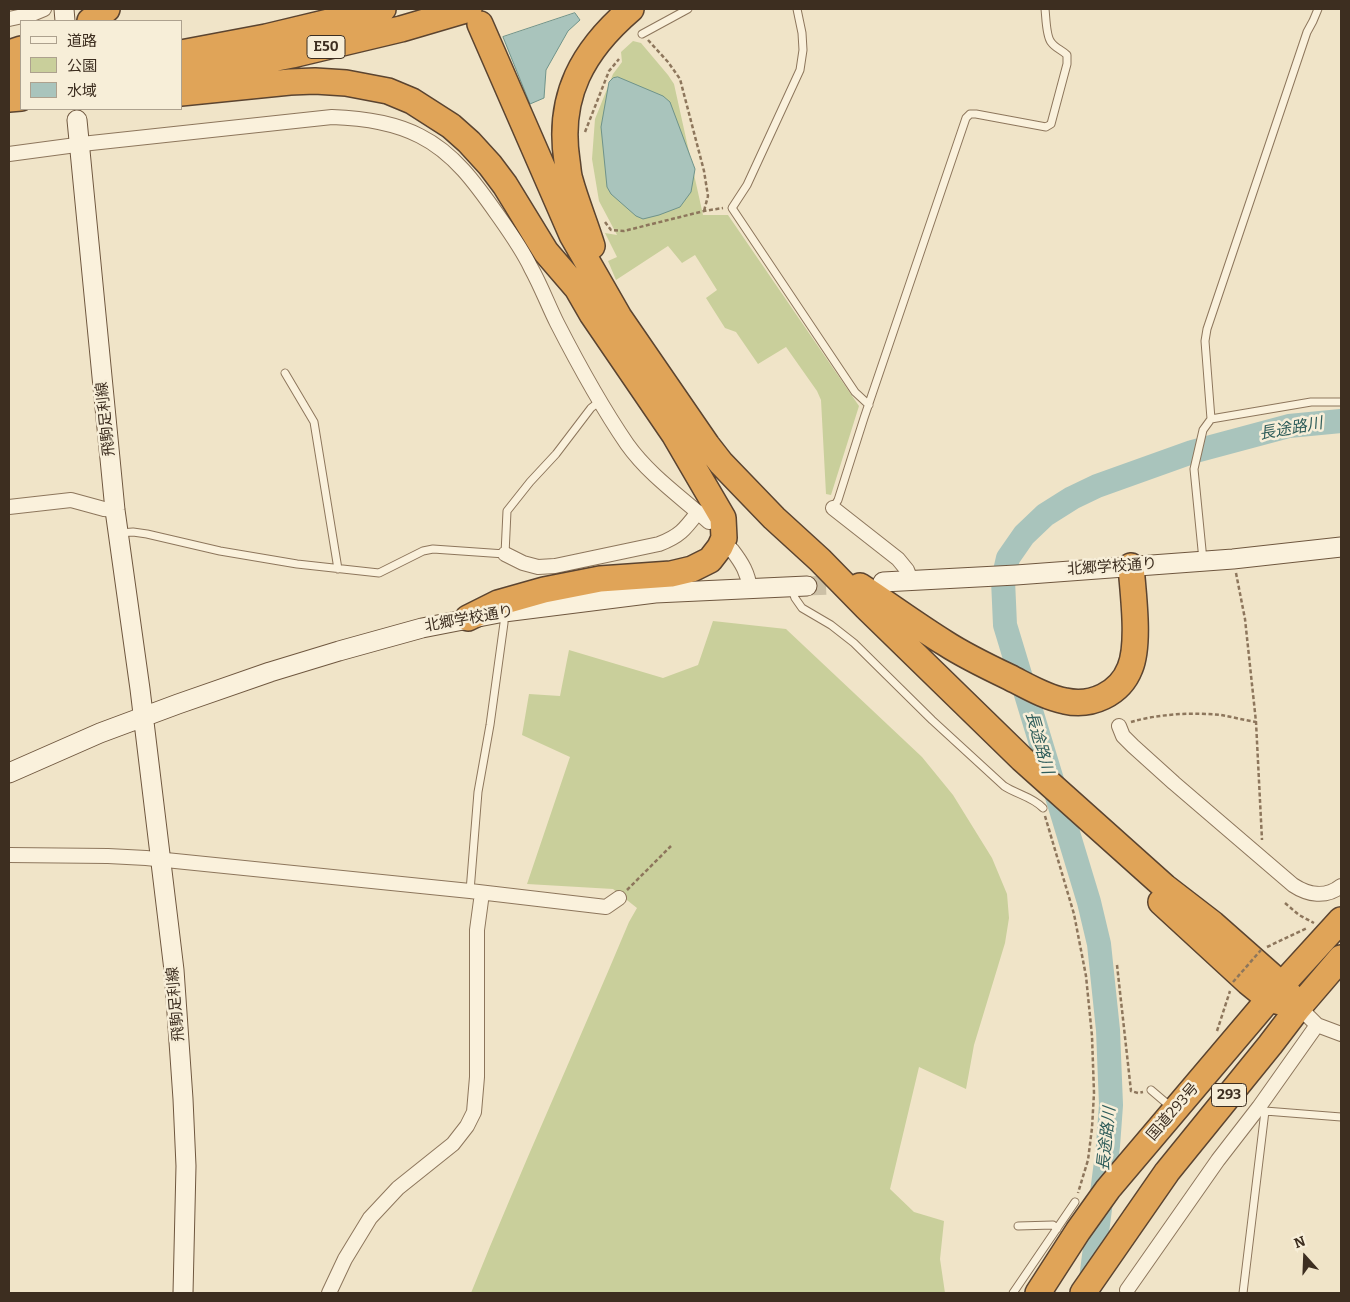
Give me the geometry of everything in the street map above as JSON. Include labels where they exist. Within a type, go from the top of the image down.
[{"type":"highway","points":[[91,20],[107,9]]},
{"type":"highway","name":"E50","points":[[182,53],[266,37],[382,9]]},
{"type":"highway","points":[[605,294],[570,179],[564,131],[566,111],[572,88],[582,65],[614,23],[631,9]]},
{"type":"highway","points":[[472,20],[572,235],[619,317],[707,445],[721,463],[774,518],[820,560],[1020,765]]},
{"type":"highway","points":[[472,20],[560,239],[577,288]]},
{"type":"highway","name":"E50","points":[[182,77],[292,55],[401,29],[472,20]]},
{"type":"highway","points":[[182,93],[290,82],[346,83],[388,91],[412,101],[451,126],[490,165],[546,252],[577,288],[592,314],[674,434],[723,518],[724,538],[720,547],[710,560],[692,569],[671,574],[600,580],[544,590],[498,603],[468,618]]},
{"type":"highway","points":[[674,434],[722,484],[1089,828],[1248,982],[1276,992],[1299,1007]]},
{"type":"highway","points":[[820,560],[946,644],[1037,692],[1066,702],[1078,703],[1096,700],[1112,692],[1130,668],[1134,654],[1135,637],[1131,566]]},
{"type":"highway","name":"国道293号","points":[[1038,1293],[1068,1230],[1108,1189],[1276,992],[1331,923]]},
{"type":"highway","name":"293","points":[[1083,1293],[1167,1172],[1299,1007],[1341,958]]},
{"type":"main road","name":"飛駒足利線","points":[[76,120],[115,510],[140,690],[174,970],[186,1166],[182,1293]]},
{"type":"main road","name":"北郷学校通り","points":[[883,582],[1233,559],[1341,547]]},
{"type":"main road","name":"北郷学校通り","points":[[143,716],[270,672],[339,651],[422,628],[468,618],[654,593],[799,587]]},
{"type":"main road","points":[[9,772],[143,716]]},
{"type":"street","points":[[9,20],[44,9]]},
{"type":"street","points":[[9,154],[332,117],[375,121],[398,128],[422,137],[452,158],[467,173],[504,224],[532,268],[554,317],[600,401],[636,456],[654,475],[704,517],[671,539],[659,544],[555,566],[538,567],[523,563],[505,554]]},
{"type":"street","points":[[9,507],[71,500],[115,510]]},
{"type":"street","points":[[833,508],[898,559],[907,570],[910,580]]},
{"type":"street","points":[[732,550],[746,569],[750,589]]},
{"type":"street","points":[[1119,726],[1124,736],[1133,746],[1292,885],[1300,890],[1314,894],[1332,892],[1341,886]]},
{"type":"street","points":[[9,855],[108,856],[160,860],[476,892],[606,908],[619,898]]},
{"type":"street","points":[[329,1293],[345,1259],[370,1218],[398,1188],[453,1144],[467,1126],[474,1112],[476,1077],[476,892]]},
{"type":"street","points":[[1299,1007],[1317,1025],[1341,1034]]},
{"type":"street","points":[[1127,1290],[1218,1160],[1262,1109],[1317,1025]]},
{"type":"lane","points":[[642,34],[688,9]]},
{"type":"lane","points":[[797,9],[803,50],[800,70],[747,185],[732,208],[855,392],[869,405]]},
{"type":"lane","points":[[833,508],[838,500],[966,118],[970,114],[976,114],[1046,127],[1050,124],[1067,64],[1067,55],[1050,42],[1046,9]]},
{"type":"lane","points":[[1203,561],[1194,469],[1203,430],[1211,419],[1205,341],[1207,329],[1307,32],[1318,9]]},
{"type":"lane","points":[[285,373],[314,422],[338,569]]},
{"type":"lane","points":[[118,533],[133,532],[147,534],[220,551],[297,564],[379,573],[423,551],[434,549],[505,554],[507,511],[556,454],[591,408],[600,401]]},
{"type":"lane","points":[[1211,419],[1311,402],[1341,402]]},
{"type":"lane","points":[[799,587],[795,598],[802,608],[831,625],[854,643],[932,720],[1004,786],[1037,802],[1043,808]]},
{"type":"lane","points":[[476,892],[478,792],[498,669],[504,612]]},
{"type":"lane","points":[[1151,1090],[1175,1110]]},
{"type":"lane","points":[[1243,1293],[1262,1109],[1341,1117]]},
{"type":"lane","points":[[1013,1293],[1068,1230],[1075,1202]]},
{"type":"lane","points":[[1018,1226],[1053,1225],[1068,1230]]},
{"type":"path","points":[[642,34],[668,62],[680,79],[704,171],[708,196],[704,211]]},
{"type":"path","points":[[585,133],[609,71],[619,59]]},
{"type":"path","points":[[604,221],[612,230],[624,231],[704,211],[732,208]]},
{"type":"path","points":[[1233,559],[1245,619],[1256,722],[1261,857]]},
{"type":"path","points":[[1119,726],[1156,717],[1191,714],[1220,715],[1256,722]]},
{"type":"path","points":[[1043,808],[1074,914],[1086,976],[1092,1036],[1094,1093],[1092,1128],[1088,1160],[1075,1202]]},
{"type":"path","points":[[619,898],[671,846]]},
{"type":"path","points":[[1285,903],[1299,914],[1331,923]]},
{"type":"path","points":[[1233,982],[1261,950],[1308,928]]},
{"type":"path","points":[[1117,964],[1131,1091],[1138,1093],[1151,1090]]},
{"type":"path","points":[[1218,1024],[1230,990]]},
{"type":"green space","points":[[633,41],[641,43],[674,84],[703,215],[728,215],[859,406],[831,495],[826,494],[821,400],[817,391],[786,347],[758,364],[736,332],[725,328],[706,298],[717,290],[695,255],[682,263],[668,246],[616,280],[608,261],[617,257],[605,233],[617,235],[599,201],[592,159],[595,119],[613,74],[622,62],[621,52]]},
{"type":"green space","points":[[713,621],[786,629],[922,757],[953,795],[992,858],[1007,894],[1009,918],[1005,943],[974,1045],[966,1089],[919,1067],[890,1189],[914,1212],[944,1221],[940,1259],[945,1293],[471,1293],[509,1200],[629,922],[637,908],[613,889],[527,884],[570,757],[522,735],[529,694],[560,696],[569,650],[663,678],[698,665]]},
{"type":"water","points":[[575,13],[580,20],[568,31],[546,70],[544,98],[530,104],[503,37]]},
{"type":"water","points":[[618,77],[663,96],[670,102],[695,169],[691,192],[680,207],[643,219],[636,216],[611,194],[607,187],[601,127],[609,82],[613,78]]},
{"type":"waterway","name":"長途路川","points":[[1090,1287],[1108,1146],[1111,1105],[1108,1030],[1099,944],[1089,902],[1005,625],[1003,580],[1008,558],[1024,535],[1045,515],[1072,498],[1097,486],[1192,452],[1289,426],[1341,421]]},
{"type":"tunnel","points":[[807,586],[853,584]]}]
